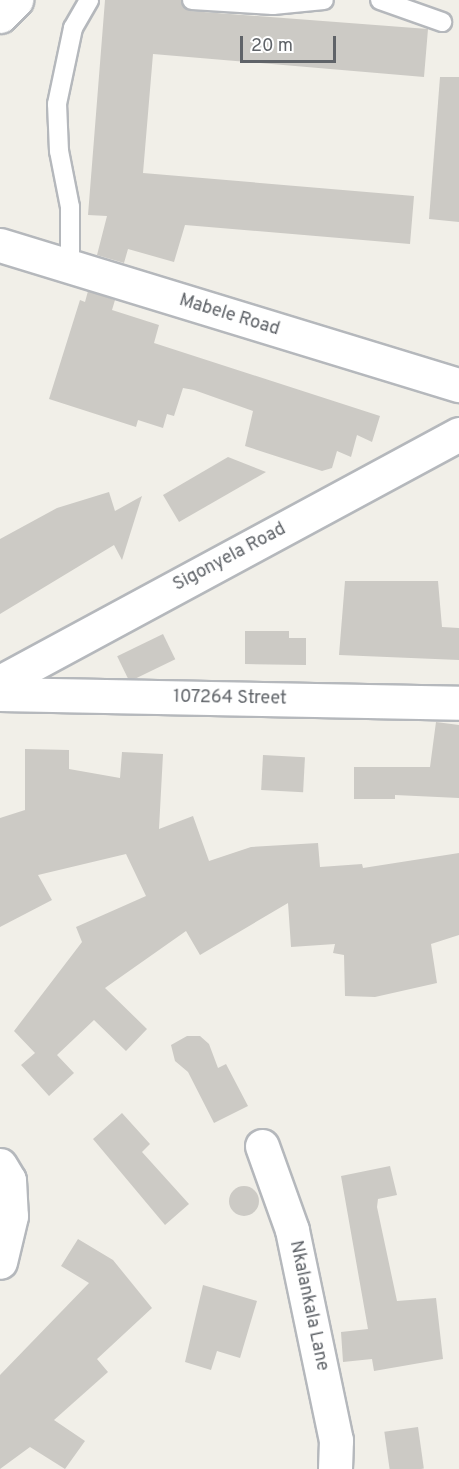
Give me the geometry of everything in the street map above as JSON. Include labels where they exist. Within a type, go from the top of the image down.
[{"type":"street","points":[[0,16],[16,0]]},
{"type":"street","name":"Mabele Road","points":[[0,246],[459,385]]},
{"type":"street","name":"Sigonyela Road","points":[[0,682],[459,434]]},
{"type":"street","name":"107264 Street","points":[[0,694],[459,703]]},
{"type":"street","name":"Nkalankala Lane","points":[[262,1146],[292,1230],[336,1440],[335,1469]]},
{"type":"street","points":[[0,1165],[9,1180],[11,1216],[0,1262]]},
{"type":"lane","points":[[70,268],[70,207],[58,151],[57,104],[73,28],[89,0]]},
{"type":"lane","points":[[192,0],[273,5],[324,0]]},
{"type":"lane","points":[[380,0],[442,22]]},
{"type":"building","points":[[105,0],[181,0],[191,11],[428,29],[424,77],[153,54],[143,173],[414,196],[410,244],[185,225],[174,262],[128,249],[124,263],[97,255],[107,216],[88,215]]},
{"type":"building","points":[[440,77],[459,77],[459,222],[429,219]]},
{"type":"building","points":[[88,291],[115,300],[112,310],[159,325],[154,343],[380,416],[372,442],[357,435],[351,457],[337,451],[332,468],[322,471],[245,446],[253,411],[194,390],[183,388],[174,416],[167,414],[163,428],[138,420],[136,427],[49,399],[80,300],[85,302]]},
{"type":"building","points":[[228,457],[266,472],[179,522],[163,495]]},
{"type":"building","points":[[109,492],[115,511],[142,496],[122,560],[114,545],[0,614],[0,539],[57,508]]},
{"type":"building","points":[[345,581],[438,581],[442,627],[459,628],[459,660],[339,655]]},
{"type":"building","points":[[245,631],[289,631],[289,638],[306,638],[306,665],[245,664]]},
{"type":"building","points":[[163,634],[175,659],[129,682],[117,656]]},
{"type":"building","points":[[436,722],[459,725],[459,798],[395,795],[395,799],[354,799],[354,767],[430,767]]},
{"type":"building","points":[[25,749],[69,750],[69,769],[120,778],[122,752],[163,754],[159,829],[193,816],[209,861],[251,847],[318,843],[320,867],[362,864],[363,868],[459,853],[459,935],[431,944],[437,983],[375,997],[345,996],[344,955],[333,953],[335,944],[291,947],[288,903],[200,955],[186,931],[105,988],[147,1029],[126,1051],[94,1020],[57,1055],[74,1073],[49,1096],[21,1065],[35,1053],[14,1031],[82,942],[76,927],[146,896],[126,854],[38,875],[52,900],[0,927],[0,818],[25,810]]},
{"type":"building","points":[[263,755],[305,757],[303,792],[261,790]]},
{"type":"building","points":[[187,1036],[200,1036],[209,1044],[218,1068],[226,1064],[248,1106],[214,1123],[188,1072],[175,1061],[171,1045]]},
{"type":"building","points":[[122,1113],[150,1144],[142,1152],[189,1204],[165,1225],[93,1139]]},
{"type":"building","points":[[390,1166],[397,1195],[378,1199],[377,1207],[397,1301],[436,1298],[443,1359],[374,1371],[372,1359],[343,1362],[341,1332],[368,1329],[341,1176]]},
{"type":"building","points":[[244,1186],[255,1190],[259,1201],[255,1212],[244,1216],[233,1212],[229,1201],[233,1190]]},
{"type":"building","points":[[78,1239],[113,1260],[152,1308],[97,1359],[108,1372],[54,1420],[85,1441],[65,1469],[30,1447],[0,1469],[0,1375],[89,1283],[61,1266]]},
{"type":"building","points":[[203,1285],[257,1301],[240,1358],[217,1351],[211,1370],[185,1362]]},
{"type":"building","points":[[418,1427],[424,1469],[390,1469],[384,1432]]}]
